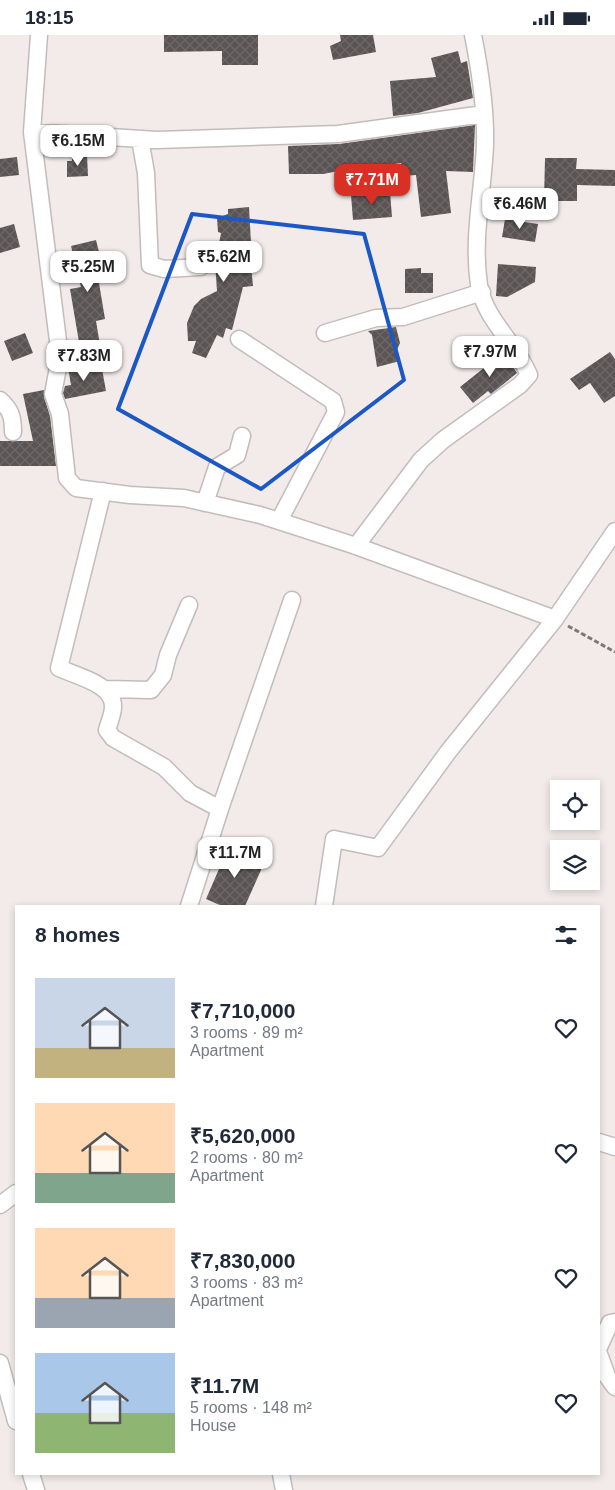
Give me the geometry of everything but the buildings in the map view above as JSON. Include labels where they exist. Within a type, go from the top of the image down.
[{"type":"street","points":[[39,35],[32,132],[60,357],[53,394],[60,414],[66,478],[76,487],[184,499],[278,521],[356,545],[555,619]]},
{"type":"street","points":[[356,545],[421,460],[443,440],[520,385],[529,375],[523,360],[491,317],[482,292],[476,245],[484,145],[484,114],[473,35]]},
{"type":"street","points":[[32,132],[140,139],[338,134],[484,114]]},
{"type":"street","points":[[140,139],[146,173],[150,265],[164,269],[201,267]]},
{"type":"street","points":[[325,333],[376,318],[403,317],[482,292]]},
{"type":"street","points":[[240,339],[333,401],[336,412],[278,521]]},
{"type":"street","points":[[0,400],[9,408],[13,418],[12,432]]},
{"type":"street","points":[[204,503],[217,467],[237,455],[242,436]]},
{"type":"street","points":[[103,491],[59,668],[105,689],[151,690],[163,675],[168,655],[189,605]]},
{"type":"street","points":[[324,905],[334,839],[378,848],[448,753],[555,619],[615,531]]},
{"type":"street","points":[[189,905],[220,809],[292,600]]},
{"type":"street","points":[[105,689],[113,706],[107,730],[113,738],[164,767],[190,793],[220,809]]},
{"type":"street","points":[[600,1142],[615,1147]]},
{"type":"street","points":[[0,1205],[15,1194]]},
{"type":"street","points":[[600,1345],[610,1323],[615,1321]]},
{"type":"street","points":[[600,1356],[615,1387]]},
{"type":"street","points":[[0,1363],[15,1417]]},
{"type":"street","points":[[31,1475],[36,1490]]},
{"type":"street","points":[[281,1475],[284,1490]]},
{"type":"path","points":[[555,619],[615,652]]},
{"type":"highlighted area","points":[[192,214],[364,234],[404,380],[261,489],[118,409]]}]
